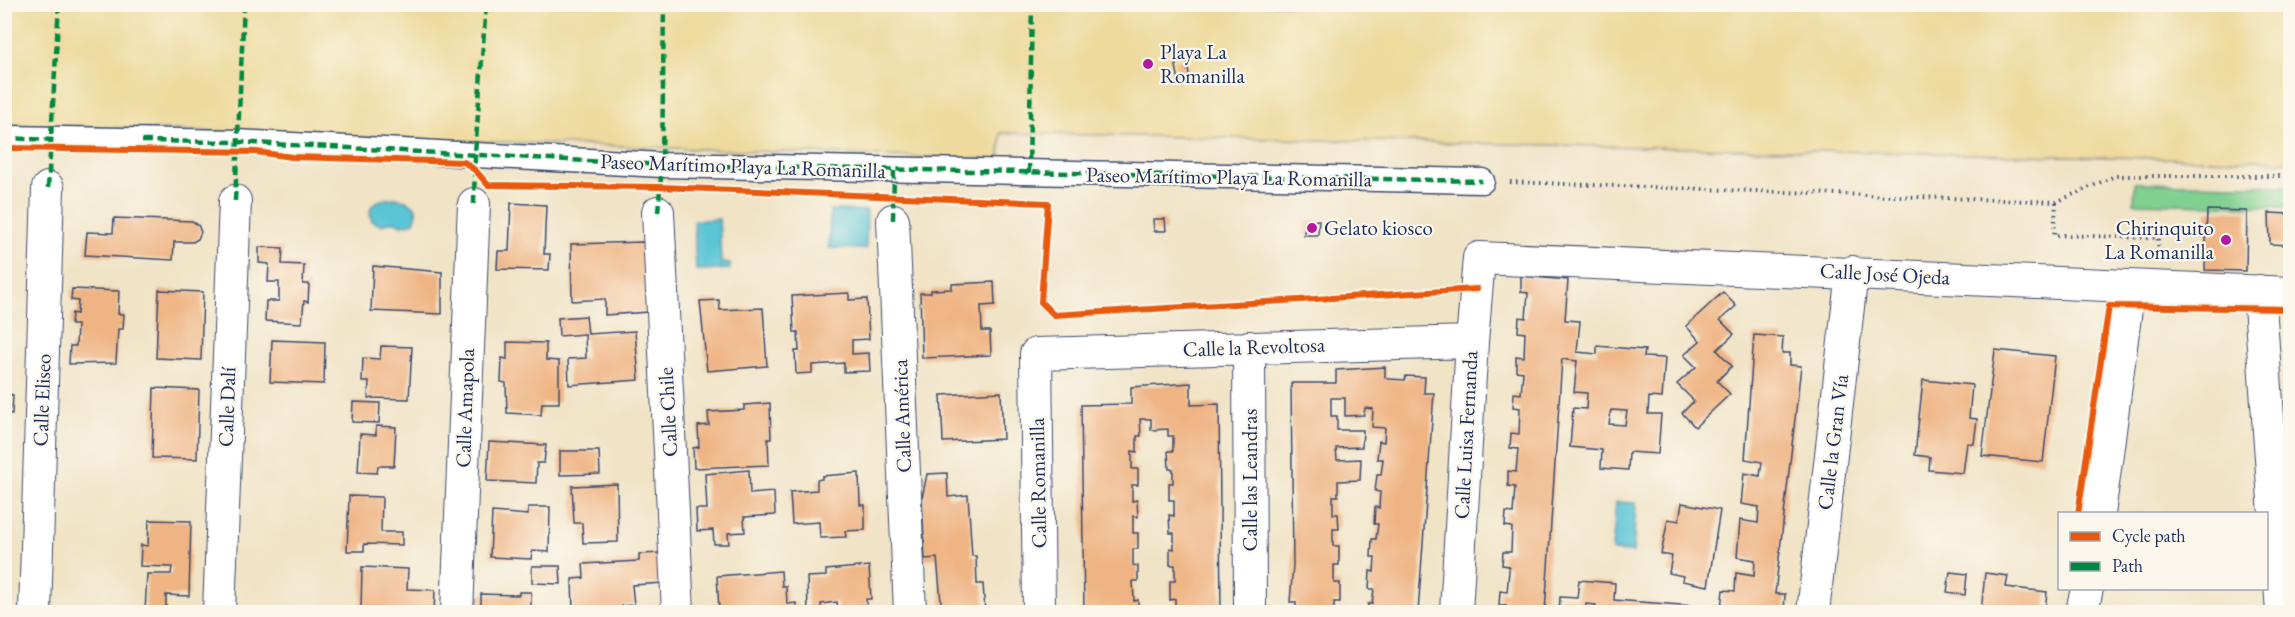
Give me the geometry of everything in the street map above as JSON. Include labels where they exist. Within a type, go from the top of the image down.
[{"type":"street","name":"Paseo Marítimo Playa La Romanilla","points":[[4,138],[249,143],[662,165],[1482,181]]},
{"type":"street","name":"Calle Eliseo","points":[[35,612],[48,188]]},
{"type":"street","name":"Calle Dalí","points":[[219,612],[235,201]]},
{"type":"street","name":"Calle Amapola","points":[[457,612],[474,204]]},
{"type":"street","name":"Calle Chile","points":[[658,213],[678,612]]},
{"type":"street","name":"Calle América","points":[[893,220],[910,612]]},
{"type":"street","name":"Calle José Ojeda","points":[[1479,258],[1852,272],[2290,293]]},
{"type":"street","name":"Calle Luisa Fernanda","points":[[1456,612],[1479,258]]},
{"type":"street","name":"Calle la Gran Vía","points":[[1813,612],[1852,272]]},
{"type":"street","points":[[2099,512],[2129,286]]},
{"type":"street","points":[[2259,291],[2282,612]]},
{"type":"street","name":"Calle la Revoltosa","points":[[1036,354],[1472,342]]},
{"type":"street","name":"Calle las Leandras","points":[[1249,347],[1250,612]]},
{"type":"street","name":"Calle Romanilla","points":[[1036,354],[1039,612]]},
{"type":"street","points":[[2082,612],[2086,590]]},
{"type":"path","points":[[1482,181],[2056,202],[2115,176],[2290,176]]},
{"type":"path","points":[[2056,202],[2054,235],[2158,238],[2161,288]]},
{"type":"green space","points":[[2135,183],[2290,186],[2290,207],[2134,203]]},
{"type":"sand","name":"Playa La Romanilla","points":[[5,5],[2290,5],[2290,161],[1001,133],[1000,160],[5,124]]},
{"type":"water","points":[[395,198],[413,205],[417,212],[414,222],[402,225],[393,221],[381,225],[372,221],[370,215],[375,203]]},
{"type":"water","points":[[830,210],[867,211],[866,249],[829,248]]},
{"type":"water","points":[[719,219],[721,263],[730,263],[730,269],[696,270],[694,221]]},
{"type":"water","points":[[1616,502],[1636,503],[1633,552],[1612,551]]},
{"type":"building","points":[[1186,59],[1190,79],[1179,81],[1175,61]]},
{"type":"building","points":[[511,203],[546,205],[544,254],[550,254],[549,270],[497,269],[498,251],[509,251]]},
{"type":"building","name":"Chirinquito La Romanilla","points":[[2207,210],[2247,211],[2246,271],[2205,270]]},
{"type":"building","points":[[2269,213],[2290,214],[2290,245],[2270,244]]},
{"type":"building","points":[[114,218],[192,221],[198,225],[201,232],[198,239],[193,242],[174,242],[173,260],[85,255],[87,232],[113,233]]},
{"type":"building","points":[[1153,219],[1165,219],[1166,231],[1154,231]]},
{"type":"building","name":"Gelato kiosco","points":[[1319,220],[1318,235],[1304,235],[1305,222]]},
{"type":"building","points":[[644,242],[649,312],[605,315],[605,299],[572,301],[571,244]]},
{"type":"building","points":[[259,247],[283,248],[282,264],[304,265],[303,284],[309,284],[308,302],[304,301],[302,323],[265,321],[266,301],[279,301],[279,282],[268,282],[269,264],[259,263]]},
{"type":"building","points":[[373,266],[442,272],[442,314],[371,311]]},
{"type":"building","points":[[1521,276],[1568,280],[1565,320],[1580,321],[1577,352],[1597,354],[1597,346],[1645,350],[1644,357],[1665,358],[1662,398],[1649,397],[1648,414],[1661,414],[1658,454],[1629,452],[1628,470],[1601,468],[1602,450],[1570,447],[1573,408],[1586,409],[1587,393],[1574,392],[1577,361],[1562,359],[1545,612],[1506,612],[1506,606],[1499,606],[1500,591],[1507,592],[1509,571],[1509,566],[1502,565],[1503,552],[1511,552],[1512,527],[1505,526],[1506,512],[1513,513],[1515,487],[1508,486],[1508,471],[1516,472],[1518,449],[1510,448],[1511,433],[1519,434],[1520,408],[1513,407],[1514,393],[1521,394],[1523,372],[1516,371],[1516,356],[1524,357],[1525,333],[1518,332],[1519,317],[1526,318],[1528,293],[1521,292]],"holes":[[[1611,410],[1627,411],[1625,425],[1609,424]]]},
{"type":"building","points":[[994,282],[995,305],[981,306],[982,331],[990,331],[991,355],[922,358],[920,293],[952,289],[952,284]]},
{"type":"building","points":[[72,289],[119,291],[118,314],[124,314],[123,329],[118,329],[116,363],[69,364],[70,346],[76,346],[77,325],[71,325],[72,313],[77,314],[78,301],[71,300]]},
{"type":"building","points":[[159,290],[203,292],[201,360],[156,358]]},
{"type":"building","points":[[1723,292],[1736,306],[1720,320],[1734,334],[1717,350],[1732,366],[1717,381],[1730,394],[1695,427],[1682,413],[1694,401],[1677,384],[1696,367],[1684,355],[1700,341],[1686,326]]},
{"type":"building","points":[[849,293],[849,300],[867,299],[869,339],[852,340],[852,354],[869,353],[870,371],[844,372],[844,363],[812,365],[812,373],[796,374],[795,351],[799,351],[798,332],[794,332],[792,296]]},
{"type":"building","points":[[719,300],[720,310],[763,308],[767,366],[707,371],[700,301]]},
{"type":"building","points":[[586,316],[588,334],[635,331],[639,380],[569,385],[568,359],[586,358],[585,334],[559,336],[558,318]]},
{"type":"building","points":[[1754,335],[1783,337],[1782,353],[1790,353],[1790,365],[1801,366],[1775,594],[1785,594],[1784,612],[1595,612],[1596,605],[1586,604],[1585,612],[1559,612],[1560,597],[1577,598],[1579,580],[1615,583],[1614,600],[1721,608],[1723,590],[1735,591],[1736,573],[1754,576],[1755,560],[1737,557],[1740,520],[1758,523],[1759,507],[1741,504],[1744,473],[1760,476],[1762,462],[1745,459]]},
{"type":"building","points":[[272,340],[325,342],[324,384],[270,382]]},
{"type":"building","points":[[507,342],[546,343],[546,360],[559,361],[559,403],[542,403],[541,415],[507,413],[506,383],[501,382],[502,358],[507,359]]},
{"type":"building","points":[[381,346],[412,347],[409,399],[368,398],[369,382],[362,382],[363,358],[380,359]]},
{"type":"building","points":[[1995,350],[2055,356],[2043,462],[1982,456]]},
{"type":"building","points":[[1385,367],[1385,377],[1389,379],[1405,380],[1406,376],[1425,377],[1424,393],[1434,393],[1418,612],[1367,612],[1368,604],[1372,604],[1374,589],[1369,589],[1370,571],[1374,572],[1375,557],[1371,557],[1372,539],[1376,539],[1378,524],[1374,524],[1375,507],[1379,508],[1380,492],[1375,491],[1377,475],[1381,475],[1383,459],[1377,459],[1379,441],[1384,442],[1385,428],[1372,427],[1373,409],[1365,408],[1364,415],[1345,416],[1345,398],[1331,398],[1331,416],[1337,416],[1337,430],[1363,430],[1362,447],[1336,448],[1337,460],[1361,459],[1360,480],[1338,481],[1338,496],[1333,496],[1333,514],[1338,514],[1339,529],[1333,529],[1333,546],[1339,546],[1339,565],[1334,565],[1334,583],[1340,583],[1340,602],[1334,602],[1334,612],[1296,612],[1296,602],[1290,602],[1293,565],[1291,383],[1336,383],[1336,370]]},
{"type":"building","points":[[1923,380],[1972,385],[1969,418],[1977,419],[1974,444],[1967,443],[1963,473],[1929,470],[1930,457],[1915,455]]},
{"type":"building","points":[[1191,383],[1191,405],[1219,404],[1221,612],[1175,612],[1175,599],[1170,600],[1170,581],[1175,581],[1175,565],[1170,565],[1170,548],[1174,549],[1174,533],[1170,533],[1169,515],[1174,516],[1174,500],[1169,500],[1169,483],[1173,483],[1173,469],[1169,469],[1168,451],[1173,451],[1173,436],[1168,436],[1168,429],[1151,430],[1151,419],[1140,419],[1141,436],[1137,436],[1137,452],[1132,451],[1132,469],[1138,469],[1138,485],[1132,485],[1132,501],[1137,500],[1138,517],[1133,516],[1133,533],[1138,533],[1138,549],[1133,549],[1133,565],[1138,566],[1138,581],[1133,581],[1134,601],[1138,600],[1138,612],[1084,612],[1081,405],[1131,404],[1131,387]]},
{"type":"building","points":[[154,388],[199,390],[197,459],[152,458]]},
{"type":"building","points":[[1001,392],[1003,439],[943,442],[941,395]]},
{"type":"building","points":[[4,394],[13,395],[12,414],[4,413]]},
{"type":"building","points":[[353,402],[380,403],[379,423],[352,422]]},
{"type":"building","points":[[770,403],[769,465],[694,468],[693,448],[699,447],[698,426],[709,425],[708,412],[744,410],[744,405]]},
{"type":"building","points":[[376,426],[396,427],[394,466],[378,466],[377,473],[358,472],[360,434],[376,435]]},
{"type":"building","points":[[489,442],[546,445],[544,463],[537,463],[536,483],[487,481]]},
{"type":"building","points":[[560,451],[599,451],[600,474],[560,475]]},
{"type":"building","points":[[749,470],[750,494],[774,492],[775,515],[744,517],[745,532],[728,533],[729,544],[714,544],[713,530],[697,531],[696,509],[707,509],[705,474]]},
{"type":"building","points":[[859,473],[860,505],[865,505],[865,530],[845,531],[846,537],[820,538],[819,522],[792,524],[790,492],[817,490],[817,480],[822,479],[822,476]]},
{"type":"building","points":[[947,473],[948,497],[968,495],[972,556],[976,556],[977,584],[983,584],[985,612],[942,612],[937,558],[925,559],[922,498],[927,474]]},
{"type":"building","points":[[617,484],[618,542],[583,543],[582,523],[574,523],[572,486]]},
{"type":"building","points":[[349,496],[382,497],[381,532],[402,532],[402,545],[364,544],[364,551],[347,551]]},
{"type":"building","points":[[1682,503],[1720,510],[1708,586],[1682,581],[1683,576],[1669,573],[1672,556],[1661,554],[1668,519],[1679,521]]},
{"type":"building","points":[[528,507],[550,507],[549,552],[532,551],[531,559],[490,557],[492,512],[528,515]]},
{"type":"building","points":[[149,520],[191,521],[189,596],[166,595],[166,612],[145,612],[147,574],[171,574],[172,567],[140,566],[141,545],[148,546]]},
{"type":"building","points":[[663,553],[664,583],[632,585],[634,605],[622,606],[623,612],[573,612],[572,579],[584,578],[583,564],[639,561],[639,554]]},
{"type":"building","points":[[532,566],[560,566],[561,584],[532,583]]},
{"type":"building","points":[[869,566],[871,599],[866,599],[867,612],[838,612],[837,602],[821,604],[821,611],[808,612],[807,577],[826,576],[826,570]]},
{"type":"building","points":[[362,567],[408,569],[407,589],[435,590],[434,612],[351,612],[352,609],[361,609]]},
{"type":"building","points":[[781,571],[782,586],[786,586],[787,604],[796,603],[797,612],[757,612],[757,607],[719,610],[717,576]]},
{"type":"building","points":[[1950,572],[1967,574],[1965,595],[1947,592]]},
{"type":"building","points":[[1985,573],[2008,576],[2006,587],[2047,592],[2045,612],[1981,612]]},
{"type":"building","points":[[519,592],[531,592],[531,612],[481,612],[481,594],[519,595]]},
{"type":"marked path","points":[[48,188],[59,4]]},
{"type":"marked path","points":[[235,201],[244,4]]},
{"type":"marked path","points":[[474,204],[475,154],[486,4]]},
{"type":"marked path","points":[[658,212],[662,165],[664,4]]},
{"type":"marked path","points":[[1029,173],[1032,4]]},
{"type":"marked path","points":[[4,138],[55,140]]},
{"type":"marked path","points":[[142,141],[237,142],[662,165],[1482,181]]},
{"type":"marked path","points":[[893,220],[894,171]]},
{"type":"cycle path","points":[[4,148],[256,152],[292,157],[464,162],[476,171],[488,185],[659,187],[1048,203],[1041,302],[1054,315],[1477,289]]},
{"type":"cycle path","points":[[2078,512],[2109,306],[2290,309]]},
{"type":"place","name":"Playa La Romanilla","points":[[1148,64]]},
{"type":"place","name":"Gelato kiosco","points":[[1312,228]]},
{"type":"place","name":"Chirinquito La Romanilla","points":[[2226,240]]}]
